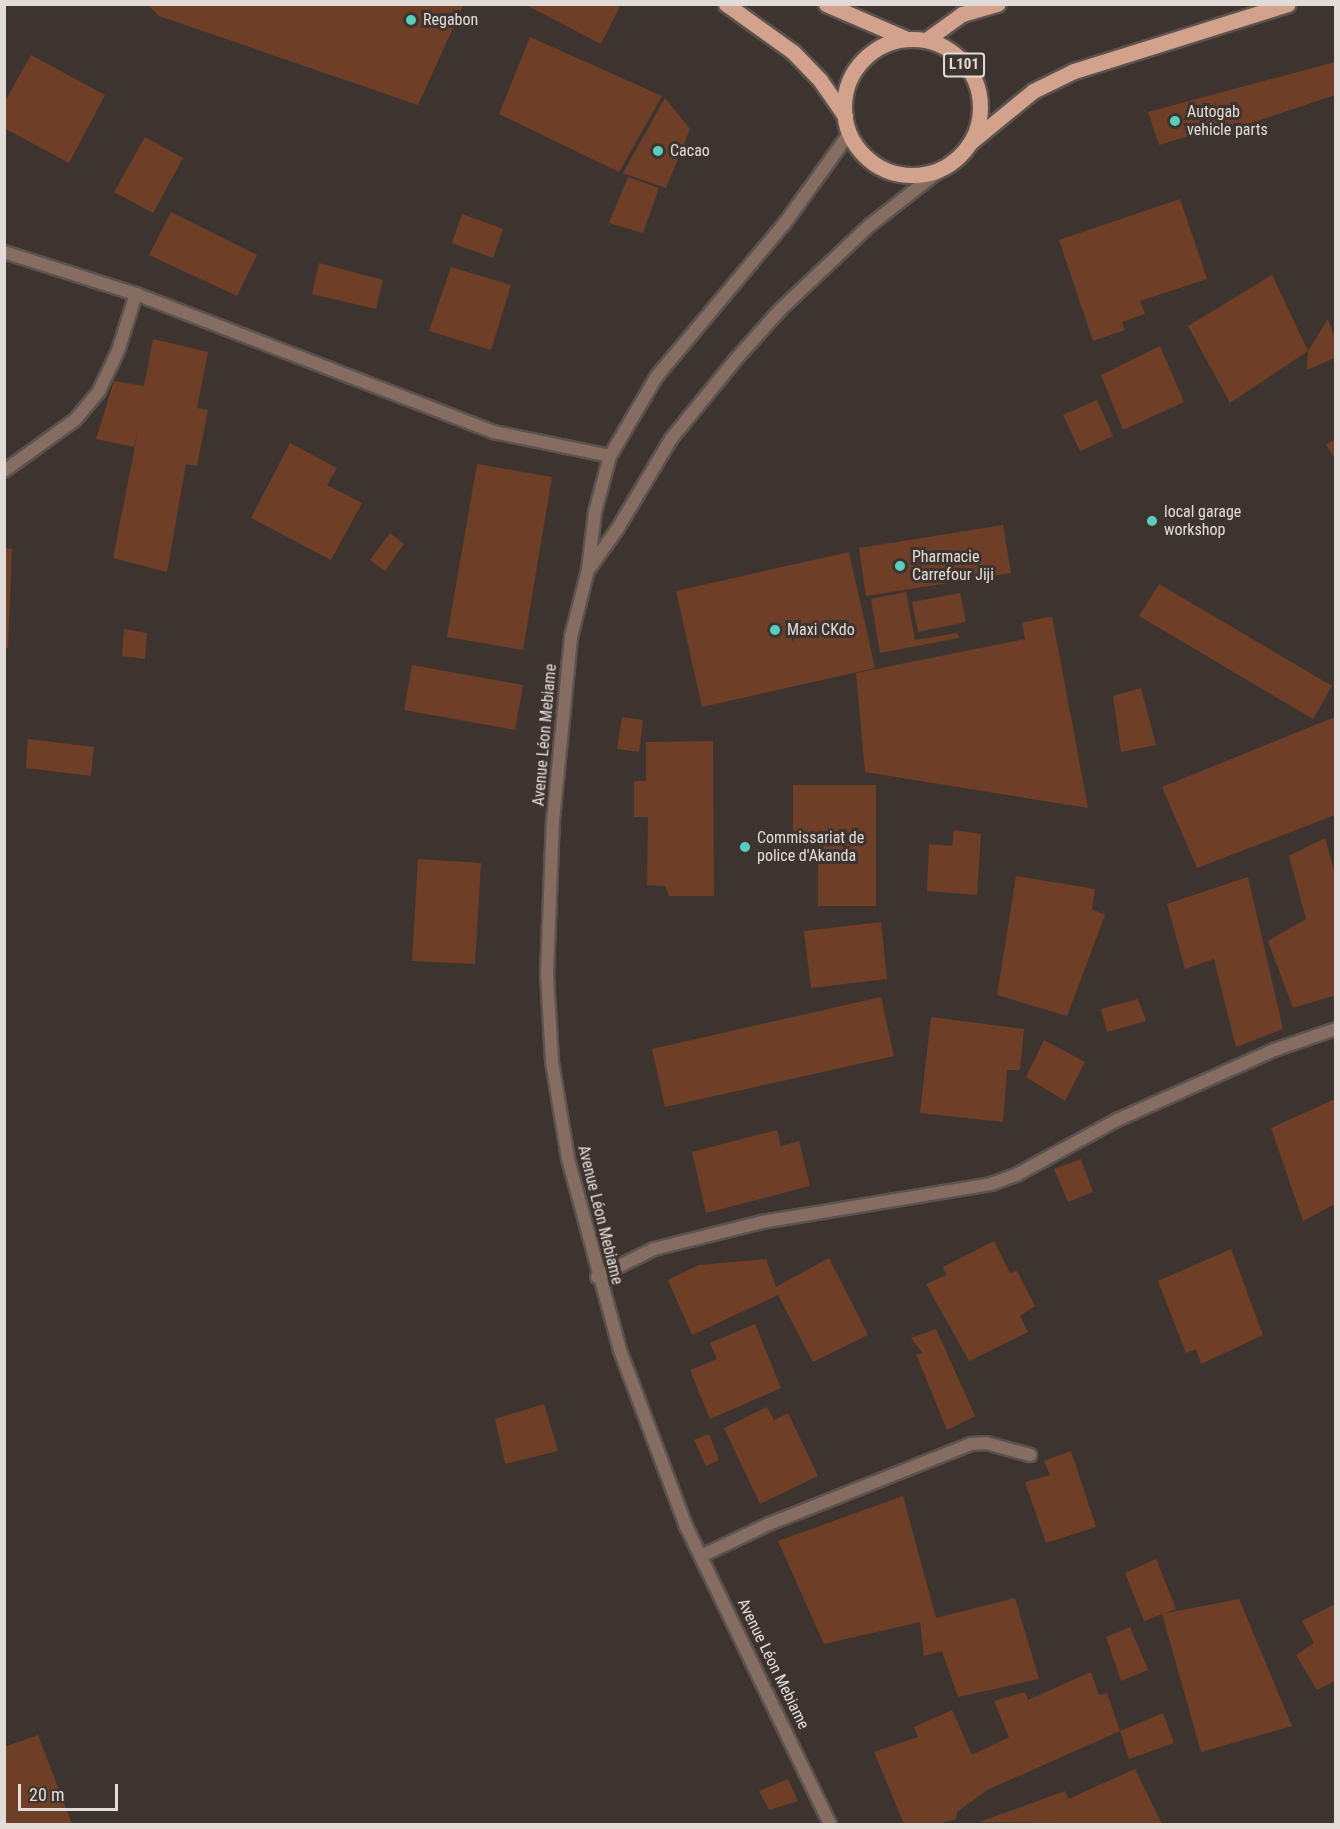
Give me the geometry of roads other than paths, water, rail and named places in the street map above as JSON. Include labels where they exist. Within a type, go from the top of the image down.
[{"type":"main road","points":[[726,4],[793,52],[820,80],[845,116]]},
{"type":"main road","points":[[826,4],[908,39]]},
{"type":"main road","name":"L101","points":[[926,40],[962,9],[998,4]]},
{"type":"main road","name":"L101","points":[[970,143],[979,117],[977,89],[958,58],[926,40],[908,39],[890,43],[859,64],[845,98],[845,116],[849,134],[873,163],[889,171],[907,175],[943,168],[1033,91],[1074,71],[1288,4]]},
{"type":"street","points":[[588,570],[595,512],[610,456],[657,376],[785,223],[849,134]]},
{"type":"street","points":[[588,570],[618,528],[671,439],[737,358],[781,309],[870,225],[943,168]]},
{"type":"street","points":[[4,252],[136,294],[494,432],[610,456]]},
{"type":"street","points":[[4,471],[75,420],[99,391],[114,361],[136,294]]},
{"type":"street","name":"Avenue Léon Mebiame","points":[[588,570],[571,637],[564,700],[554,821],[547,974],[552,1061],[568,1158],[597,1278],[620,1350],[686,1526],[830,1824]]},
{"type":"street","points":[[597,1278],[654,1249],[762,1222],[991,1184],[1017,1175],[1117,1120],[1274,1050],[1335,1029]]},
{"type":"street","points":[[701,1556],[769,1524],[971,1444],[986,1443],[1030,1455]]},
{"type":"place","name":"Regabon","points":[[411,20]]},
{"type":"place","name":"Autogab vehicle parts","points":[[1175,121]]},
{"type":"place","name":"Cacao","points":[[658,151]]},
{"type":"place","name":"local garage workshop","points":[[1152,521]]},
{"type":"place","name":"Pharmacie Carrefour Jiji","points":[[900,566]]},
{"type":"place","name":"Maxi CKdo","points":[[775,630]]},
{"type":"place","name":"Commissariat de police d'Akanda","points":[[745,847]]}]
